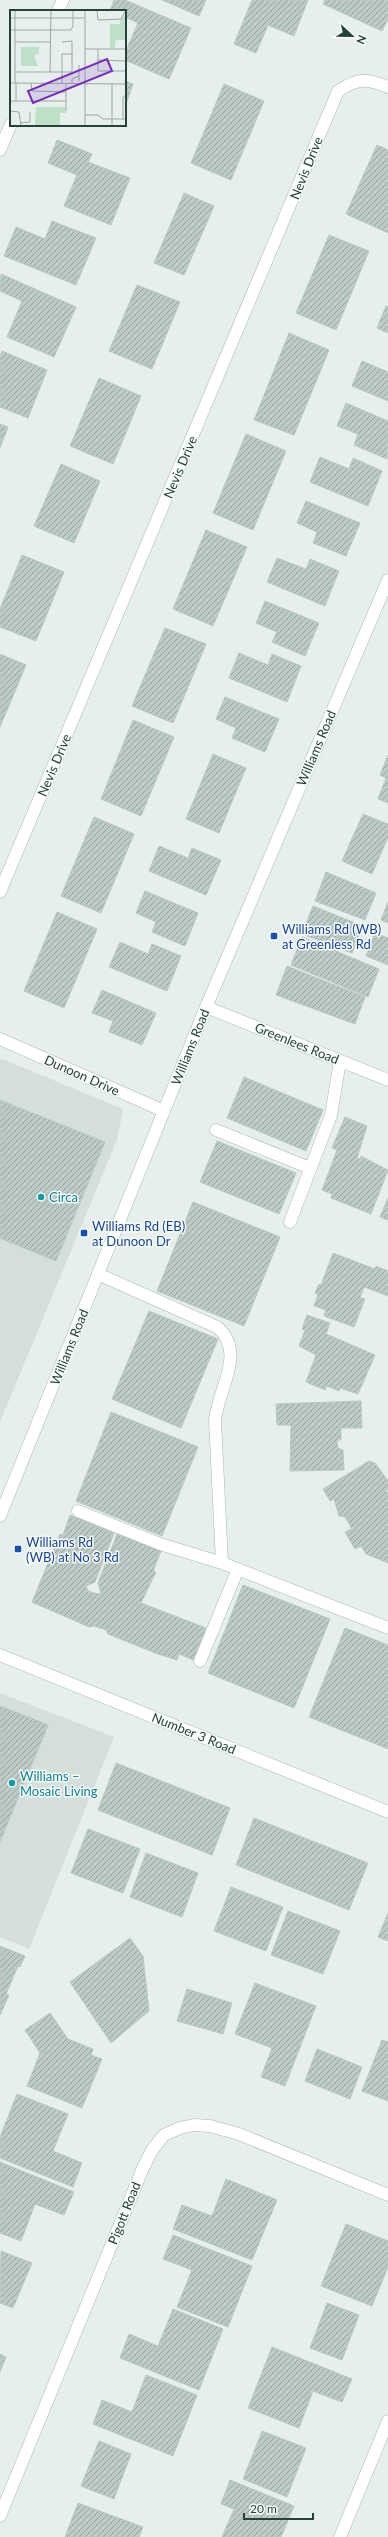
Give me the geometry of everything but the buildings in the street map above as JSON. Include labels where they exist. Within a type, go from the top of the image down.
[{"type":"street","points":[[58,10],[63,0]]},
{"type":"street","name":"Nevis Drive","points":[[0,892],[338,91],[354,80],[373,80],[388,87]]},
{"type":"street","points":[[0,150],[10,126]]},
{"type":"street","name":"Williams Road","points":[[0,1516],[206,1007],[388,580]]},
{"type":"street","name":"Greenlees Road","points":[[206,1007],[388,1080]]},
{"type":"street","name":"Dunoon Drive","points":[[0,1039],[164,1111]]},
{"type":"street","points":[[290,1222],[331,1115],[340,1061]]},
{"type":"street","points":[[216,1130],[310,1168]]},
{"type":"street","points":[[98,1274],[217,1327],[226,1334],[230,1343],[230,1364],[216,1408],[215,1420],[222,1563]]},
{"type":"street","points":[[78,1511],[160,1544],[238,1569],[388,1628]]},
{"type":"street","points":[[200,1661],[238,1569]]},
{"type":"street","name":"Number 3 Road","points":[[0,1655],[388,1812]]},
{"type":"street","name":"Pigott Road","points":[[0,2516],[143,2168],[152,2150],[164,2135],[180,2128],[194,2125],[224,2128],[388,2195]]},
{"type":"street","points":[[340,2537],[388,2421]]},
{"type":"shaded area","points":[[0,1058],[123,1109],[117,1140],[0,1422]]},
{"type":"shaded area","points":[[0,1693],[114,1737],[29,1949],[0,1937]]},
{"type":"place","name":"Williams Rd (WB) at Greenless Rd","points":[[274,936]]},
{"type":"place","name":"Circa","points":[[41,1197]]},
{"type":"place","name":"Williams Rd (EB) at Dunoon Dr","points":[[84,1233]]},
{"type":"place","name":"Williams Rd (WB) at No 3 Rd","points":[[18,1549]]},
{"type":"place","name":"Williams – Mosaic Living","points":[[12,1783]]}]
